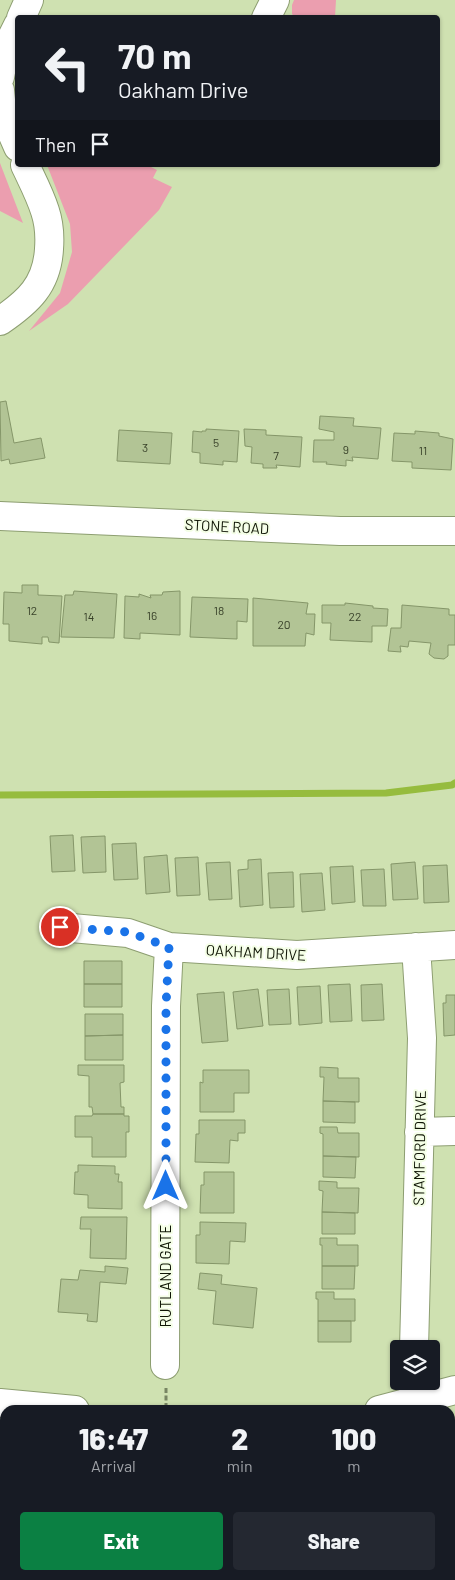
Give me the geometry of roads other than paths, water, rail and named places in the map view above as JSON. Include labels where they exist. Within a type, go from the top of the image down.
[{"type":"street","points":[[22,15],[29,0]]},
{"type":"street","points":[[268,15],[275,0]]},
{"type":"street","points":[[0,77],[5,52],[15,31]]},
{"type":"street","points":[[0,90],[2,110],[15,140]]},
{"type":"street","points":[[0,321],[21,306],[31,296],[41,282],[48,263],[50,237],[45,212],[26,167]]},
{"type":"street","name":"STONE ROAD","points":[[0,516],[340,531],[455,531]]},
{"type":"street","name":"OAKHAM DRIVE","points":[[60,927],[128,932],[169,947],[297,955],[455,945]]},
{"type":"street","name":"RUTLAND GATE","points":[[165,1365],[166,1016],[169,947]]},
{"type":"street","name":"STAMFORD DRIVE","points":[[414,1340],[422,1038],[416,947]]},
{"type":"street","points":[[419,1132],[455,1131]]},
{"type":"street","points":[[388,1405],[414,1391],[455,1390]]},
{"type":"street","points":[[0,1403],[21,1405]]},
{"type":"waterway","points":[[0,795],[386,793],[452,785],[455,783]]}]
